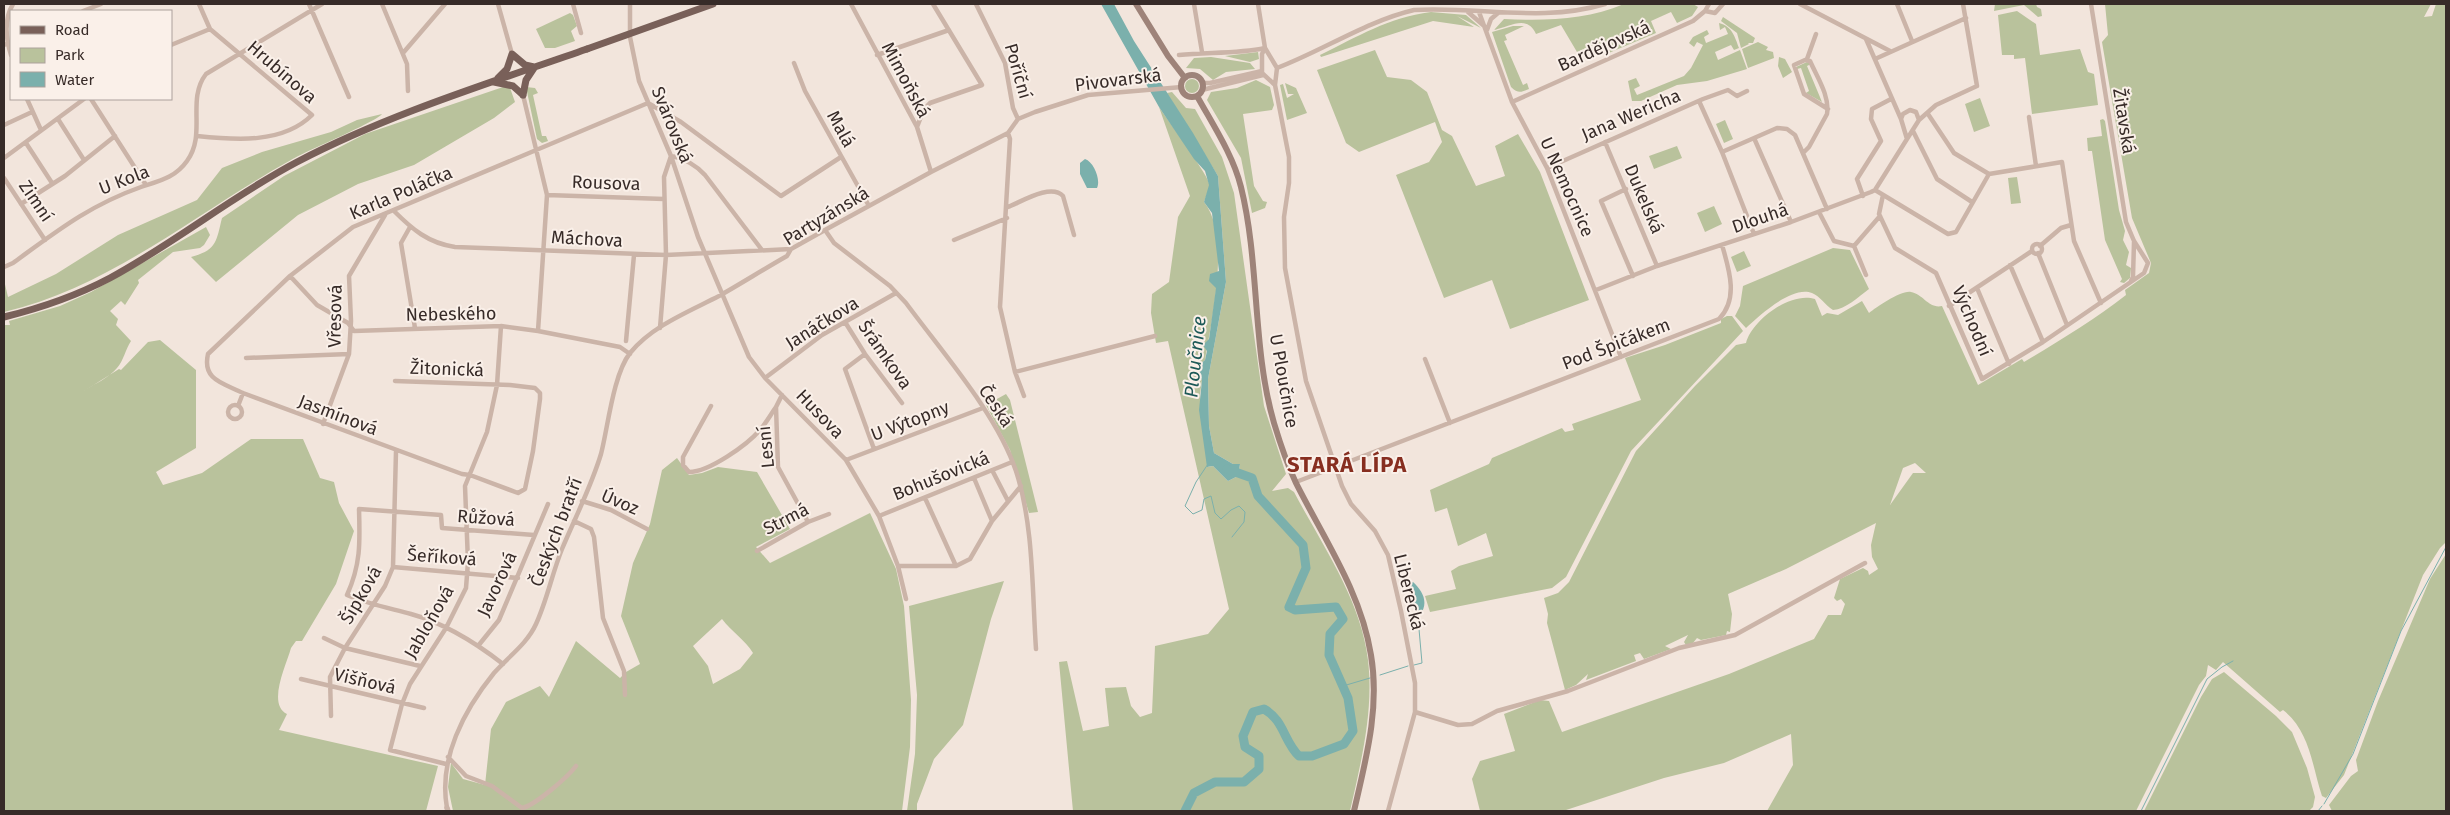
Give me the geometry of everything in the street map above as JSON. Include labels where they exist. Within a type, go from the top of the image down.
[{"type":"main road","points":[[4,317],[66,298],[110,278],[270,177],[340,141],[494,82],[713,4]]},
{"type":"main road","points":[[1136,4],[1168,56],[1185,78]]},
{"type":"main road","points":[[494,82],[507,69],[512,54],[525,65],[534,68]]},
{"type":"main road","points":[[523,95],[526,80],[534,68]]},
{"type":"main road","points":[[1185,78],[1195,76],[1202,83]]},
{"type":"main road","points":[[1185,78],[1182,87],[1187,95],[1200,93]]},
{"type":"main road","points":[[494,82],[513,86],[523,95]]},
{"type":"main road","name":"U Ploučnice","points":[[1202,83],[1200,93],[1241,186],[1249,232],[1268,400],[1285,458],[1360,609],[1371,654],[1375,686],[1372,726],[1354,811]]},
{"type":"street","points":[[86,10],[101,4]]},
{"type":"street","name":"Hrubínova","points":[[197,136],[234,140],[267,136],[304,123],[312,115],[210,29],[198,4]]},
{"type":"street","points":[[309,4],[349,97]]},
{"type":"street","points":[[240,53],[322,4]]},
{"type":"street","points":[[382,4],[409,72],[408,91]]},
{"type":"street","points":[[403,53],[411,47],[445,4]]},
{"type":"street","points":[[498,4],[512,54]]},
{"type":"street","points":[[573,4],[581,33]]},
{"type":"street","name":"Svárovská","points":[[630,4],[630,37],[634,59],[648,103],[671,156],[705,254]]},
{"type":"street","name":"Mimoňská","points":[[850,4],[917,127],[931,172]]},
{"type":"street","points":[[917,127],[924,109],[930,103],[982,85],[933,4]]},
{"type":"street","name":"Poříční","points":[[976,4],[1004,63],[1013,108],[1018,119]]},
{"type":"street","points":[[1194,4],[1202,52]]},
{"type":"street","points":[[1258,4],[1265,48],[1272,63],[1277,68],[1315,53],[1394,16],[1410,11],[1545,14],[1576,11],[1604,4]]},
{"type":"street","name":"Bardějovská","points":[[1512,102],[1693,21],[1705,11],[1709,4]]},
{"type":"street","name":"Bardějovská","points":[[1705,11],[1715,13],[1723,4]]},
{"type":"street","points":[[1800,4],[1890,51]]},
{"type":"street","points":[[1897,4],[1912,41]]},
{"type":"street","points":[[1963,4],[1977,86],[1936,105],[1919,120],[1875,190],[1948,234],[1956,232],[1989,174]]},
{"type":"street","name":"Žitavská","points":[[2091,4],[2126,222],[2134,241],[2148,263],[2144,273]]},
{"type":"street","name":"U Nemocnice","points":[[1466,11],[1475,16],[1487,30]]},
{"type":"street","name":"U Nemocnice","points":[[1479,12],[1512,102],[1547,168],[1621,356]]},
{"type":"street","points":[[1487,30],[1491,19],[1499,12]]},
{"type":"street","points":[[7,44],[7,22],[10,13]]},
{"type":"street","points":[[1875,59],[1966,18]]},
{"type":"street","points":[[172,46],[210,29]]},
{"type":"street","points":[[877,55],[949,30]]},
{"type":"street","points":[[1816,34],[1807,59],[1794,65],[1804,94],[1828,109]]},
{"type":"street","points":[[1866,39],[1875,59],[1875,64],[1901,119],[1907,138]]},
{"type":"street","points":[[1179,55],[1202,52],[1246,52],[1265,48]]},
{"type":"street","points":[[1265,48],[1262,54],[1264,72],[1275,85]]},
{"type":"street","name":"U Kola","points":[[4,267],[13,263],[107,200],[158,182],[179,170],[191,154],[197,136],[196,98],[200,84],[213,68],[240,53]]},
{"type":"street","points":[[1803,153],[1809,147],[1828,109],[1827,101],[1810,61],[1807,59]]},
{"type":"street","name":"Malá","points":[[794,63],[805,91],[869,206]]},
{"type":"street","points":[[1200,93],[1264,72],[1272,63]]},
{"type":"street","name":"Liberecká","points":[[1277,68],[1275,85],[1289,157],[1289,183],[1284,217],[1285,268],[1306,381],[1336,468],[1351,504],[1376,531],[1393,572],[1415,683],[1415,712],[1388,811]]},
{"type":"street","points":[[1202,83],[1264,72],[1276,75]]},
{"type":"street","name":"Pivovarská","points":[[1018,119],[1088,95],[1182,87]]},
{"type":"street","name":"Jana Wericha","points":[[1547,168],[1699,101],[1728,90],[1737,96],[1747,91]]},
{"type":"street","points":[[523,95],[547,194],[545,251],[538,331]]},
{"type":"street","points":[[1863,196],[1858,179],[1881,141],[1871,119],[1872,109],[1891,99]]},
{"type":"street","points":[[27,100],[41,130]]},
{"type":"street","points":[[4,158],[83,100]]},
{"type":"street","points":[[92,100],[146,185]]},
{"type":"street","points":[[1699,101],[1722,152],[1754,234]]},
{"type":"street","points":[[648,103],[681,122],[781,196],[841,157]]},
{"type":"street","name":"Karla Poláčka","points":[[206,365],[208,354],[290,276],[354,227],[648,103]]},
{"type":"street","points":[[1901,119],[1903,114],[1910,110],[1916,112],[1919,120]]},
{"type":"street","points":[[4,125],[32,112]]},
{"type":"street","points":[[1928,114],[1954,153],[1989,174],[2062,162],[2074,241],[2101,303]]},
{"type":"street","points":[[2030,118],[2036,166]]},
{"type":"street","points":[[58,119],[84,160]]},
{"type":"street","points":[[1018,119],[1008,133],[1010,139],[1008,207],[1000,307],[1015,372],[1024,396]]},
{"type":"street","points":[[1722,152],[1777,128],[1787,129],[1795,135],[1827,209]]},
{"type":"street","points":[[1913,130],[1936,178],[1972,202]]},
{"type":"street","name":"Partyzánská","points":[[660,328],[787,256],[791,250],[825,230],[931,172],[1008,133]]},
{"type":"street","name":"U Kola","points":[[21,204],[115,136]]},
{"type":"street","points":[[1754,138],[1791,222]]},
{"type":"street","name":"Dukelská","points":[[1605,142],[1657,266]]},
{"type":"street","points":[[26,143],[52,183]]},
{"type":"street","points":[[660,328],[666,255],[664,177],[671,156],[678,157],[699,169],[705,175],[762,250]]},
{"type":"street","name":"Zimní","points":[[4,178],[45,240]]},
{"type":"street","points":[[1626,189],[1601,201],[1632,276]]},
{"type":"street","name":"Dlouhá","points":[[1596,290],[1657,266],[1791,222],[1875,190]]},
{"type":"street","points":[[1008,207],[1049,191],[1060,192],[1063,196],[1074,235]]},
{"type":"street","name":"Rousova","points":[[547,194],[664,198]]},
{"type":"street","points":[[1854,246],[1880,216],[1883,195]]},
{"type":"street","name":"Máchova","points":[[394,211],[410,228],[440,245],[634,255],[791,250]]},
{"type":"street","points":[[1819,212],[1834,241],[1854,246]]},
{"type":"street","name":"Vřesová","points":[[323,424],[349,354],[351,324],[349,276],[385,215]]},
{"type":"street","name":"Východní","points":[[1880,216],[1895,248],[1936,273],[1982,379],[2044,342],[2130,283]]},
{"type":"street","points":[[954,240],[1007,218]]},
{"type":"street","points":[[2038,254],[2041,250],[2040,246],[2061,228],[2071,225]]},
{"type":"street","points":[[410,228],[400,243],[414,328]]},
{"type":"street","name":"Česká","points":[[825,230],[834,243],[896,294],[983,408],[999,433],[1021,486],[1027,521],[1036,649]]},
{"type":"street","name":"Žitavská","points":[[2130,283],[2134,270],[2134,241]]},
{"type":"street","name":"Pod Špičákem","points":[[1296,482],[1719,318],[1728,310],[1730,287],[1729,270],[1722,245]]},
{"type":"street","points":[[1949,306],[2032,251],[2034,245],[2040,246]]},
{"type":"street","points":[[1854,246],[1866,275]]},
{"type":"street","points":[[2032,251],[2038,254],[2067,325]]},
{"type":"street","name":"Husova","points":[[705,254],[749,357],[765,378],[846,460],[879,516],[898,566],[906,599]]},
{"type":"street","points":[[626,341],[634,255]]},
{"type":"street","points":[[2010,265],[2044,342]]},
{"type":"street","points":[[2134,270],[2144,273]]},
{"type":"street","points":[[2130,283],[2144,273]]},
{"type":"street","name":"Nebeského","points":[[290,276],[317,305],[351,324],[354,331],[501,326],[538,331],[620,347],[630,354]]},
{"type":"street","points":[[1977,288],[2009,364]]},
{"type":"street","name":"Janáčkova","points":[[765,378],[822,335],[896,294]]},
{"type":"street","name":"Šrámkova","points":[[845,322],[865,354],[902,403]]},
{"type":"street","name":"Jabloňová","points":[[446,764],[390,750],[402,704],[420,666],[446,628],[463,596],[468,572],[465,486],[487,432],[498,385],[501,326]]},
{"type":"street","name":"Českých bratří","points":[[447,810],[444,780],[448,757],[477,697],[503,664],[528,638],[536,625],[600,456],[620,374],[630,354],[647,336],[660,328]]},
{"type":"street","points":[[1015,372],[1155,336]]},
{"type":"street","points":[[246,358],[349,354]]},
{"type":"street","points":[[865,354],[845,369],[874,449]]},
{"type":"street","points":[[1425,359],[1450,423]]},
{"type":"street","name":"Jasmínová","points":[[206,365],[211,376],[243,393],[396,451],[470,475]]},
{"type":"street","name":"Žitonická","points":[[395,381],[535,388],[540,393],[533,451],[525,489],[518,493],[470,475]]},
{"type":"street","points":[[238,406],[243,393]]},
{"type":"street","name":"Lesní","points":[[782,394],[776,407],[778,467],[808,522]]},
{"type":"street","points":[[711,406],[683,457],[683,465],[689,472],[698,472],[739,448],[760,430],[776,407]]},
{"type":"street","name":"U Výtopny","points":[[846,460],[983,408]]},
{"type":"street","name":"Šípková","points":[[329,686],[334,668],[373,606],[393,567],[396,511],[396,451]]},
{"type":"street","name":"Bohušovická","points":[[879,516],[1012,462]]},
{"type":"street","points":[[992,470],[1008,501]]},
{"type":"street","points":[[974,478],[992,521]]},
{"type":"street","points":[[898,566],[956,566],[970,559],[992,521],[1021,486]]},
{"type":"street","points":[[925,498],[956,566]]},
{"type":"street","name":"Úvoz","points":[[582,501],[611,510],[647,529]]},
{"type":"street","name":"Javorová","points":[[478,646],[499,620],[548,504]]},
{"type":"street","name":"Růžová","points":[[373,606],[347,595],[356,575],[360,557],[359,509],[441,515],[442,528],[534,535]]},
{"type":"street","name":"Strmá","points":[[756,550],[808,522],[829,514]]},
{"type":"street","points":[[574,521],[591,529],[594,536],[603,618],[624,671],[625,695]]},
{"type":"street","points":[[1415,712],[1458,726],[1472,724],[1497,711],[1568,691],[1666,653],[1700,642],[1734,635],[1865,563]]},
{"type":"street","name":"Šeříková","points":[[393,567],[468,572],[518,578]]},
{"type":"street","points":[[373,606],[412,614],[446,628],[478,646],[503,664]]},
{"type":"street","points":[[324,638],[345,648],[420,666]]},
{"type":"street","name":"Višňová","points":[[301,679],[424,708]]},
{"type":"street","points":[[329,686],[331,716]]},
{"type":"street","points":[[448,757],[466,776],[492,786],[522,808],[530,807],[541,795],[557,786],[576,766]]},
{"type":"green space","points":[[1624,4],[1693,4],[1698,7],[1692,16],[1677,23],[1671,12],[1651,21],[1656,33],[1604,55],[1598,43],[1577,52],[1561,25],[1536,34],[1532,28],[1523,23],[1494,30],[1504,19],[1535,20],[1565,18],[1595,13]]},
{"type":"green space","points":[[1995,4],[2036,4],[2041,9],[2042,16],[2038,17],[2024,5],[1994,11]]},
{"type":"green space","points":[[2105,4],[2431,4],[2424,17],[2432,16],[2436,4],[2446,4],[2446,542],[2423,575],[2344,775],[2326,798],[2322,796],[2305,739],[2292,718],[2283,710],[2280,712],[2223,662],[2216,670],[2208,665],[2206,676],[2199,685],[2136,811],[1767,811],[1793,765],[1791,734],[1724,763],[1664,778],[1563,811],[1480,811],[1472,779],[1480,761],[1515,751],[1504,714],[1540,700],[1549,701],[1562,732],[1729,674],[1814,639],[1828,615],[1841,615],[1845,604],[1841,599],[1837,601],[1834,598],[1840,579],[1863,568],[1868,571],[1869,575],[1878,569],[1872,557],[1871,545],[1876,523],[1786,569],[1728,594],[1732,614],[1730,632],[1727,631],[1726,635],[1701,640],[1697,638],[1693,643],[1686,645],[1684,642],[1688,635],[1665,646],[1671,649],[1644,659],[1640,653],[1634,655],[1636,661],[1586,680],[1588,674],[1576,685],[1565,690],[1547,623],[1548,614],[1544,598],[1558,593],[1569,582],[1636,451],[1695,386],[1736,345],[1746,343],[1756,325],[1764,317],[1784,303],[1795,299],[1815,299],[1822,316],[1827,313],[1838,315],[1862,301],[1869,313],[1889,299],[1907,292],[1915,293],[1933,305],[1942,306],[1978,385],[2022,359],[2024,362],[2089,322],[2126,295],[2125,290],[2149,273],[2151,263],[2132,218],[2102,42],[2108,35]],"holes":[[[1915,463],[1926,473],[1913,473],[1890,505],[1903,468]]]},
{"type":"green space","points":[[2017,11],[2036,24],[2040,55],[2080,49],[2088,72],[2094,74],[2098,105],[2032,114],[2025,58],[2014,59],[2014,55],[2002,55],[1998,15]]},
{"type":"green space","points":[[1431,12],[1466,15],[1481,28],[1457,16],[1474,27],[1433,21],[1321,57],[1320,55],[1387,23]]},
{"type":"green space","points":[[570,13],[573,15],[577,26],[571,31],[575,41],[555,48],[545,48],[536,29]]},
{"type":"green space","points":[[1723,17],[1755,38],[1753,43],[1748,43],[1741,48],[1737,33],[1721,21]]},
{"type":"green space","points":[[1719,23],[1730,29],[1739,48],[1734,50],[1731,45],[1715,52],[1718,60],[1740,50],[1747,69],[1707,81],[1677,85],[1641,101],[1632,101],[1628,81],[1636,78],[1640,86],[1634,89],[1637,95],[1684,76],[1691,68],[1703,45],[1697,42],[1694,47],[1689,43],[1693,37],[1707,30],[1709,34],[1704,37],[1706,43],[1728,34],[1725,27],[1720,30]]},
{"type":"green space","points":[[1513,26],[1524,26],[1505,35],[1507,40],[1504,41],[1523,85],[1527,83],[1529,89],[1522,92],[1518,92],[1511,87],[1492,32]]},
{"type":"green space","points":[[1758,42],[1768,47],[1766,50],[1773,52],[1774,58],[1748,68],[1742,49]]},
{"type":"green space","points":[[1375,50],[1387,77],[1411,80],[1427,92],[1442,130],[1452,136],[1476,186],[1505,176],[1495,146],[1518,134],[1540,172],[1589,300],[1510,329],[1492,280],[1444,298],[1396,175],[1429,162],[1442,142],[1435,122],[1359,152],[1346,143],[1317,70]]},
{"type":"green space","points":[[1258,52],[1259,59],[1250,62],[1225,56]]},
{"type":"green space","points":[[1211,57],[1250,63],[1255,69],[1226,72],[1213,80],[1200,69],[1186,68],[1194,58]]},
{"type":"green space","points":[[1779,57],[1785,59],[1792,72],[1783,78],[1778,66]]},
{"type":"green space","points":[[1807,62],[1811,64],[1807,66],[1822,102],[1806,93],[1809,91],[1801,68],[1797,69],[1796,67]]},
{"type":"green space","points":[[1189,79],[1195,79],[1199,86],[1195,93],[1189,93],[1185,89],[1185,83]]},
{"type":"green space","points":[[1256,80],[1270,87],[1274,105],[1272,110],[1243,114],[1254,186],[1263,201],[1267,202],[1265,208],[1252,213],[1241,158],[1207,100],[1211,92],[1237,88]]},
{"type":"green space","points":[[1285,83],[1296,88],[1307,113],[1287,120],[1280,85],[1283,84],[1287,98],[1294,94],[1288,94]]},
{"type":"green space","points":[[509,85],[515,102],[494,118],[414,165],[358,184],[298,215],[216,282],[191,257],[211,248],[216,239],[222,218],[284,176],[365,134]]},
{"type":"green space","points":[[526,87],[535,88],[538,93],[533,95],[542,136],[546,136],[548,141],[542,143],[537,139]]},
{"type":"green space","points":[[1172,92],[1186,108],[1195,109],[1222,157],[1234,193],[1264,406],[1286,474],[1272,491],[1288,488],[1294,492],[1339,573],[1349,594],[1364,638],[1369,679],[1368,717],[1350,811],[1073,811],[1059,662],[1067,661],[1083,731],[1109,726],[1105,688],[1126,687],[1131,706],[1140,717],[1152,713],[1155,646],[1208,634],[1229,609],[1168,341],[1156,343],[1151,313],[1152,294],[1169,282],[1178,217],[1190,196],[1159,107],[1209,183],[1204,202],[1212,217],[1217,235],[1217,278],[1205,360],[1193,370],[1202,380],[1200,394],[1208,467],[1213,466],[1228,481],[1238,476],[1240,464],[1233,464],[1214,453],[1209,426],[1208,379],[1226,282],[1218,176],[1167,93]]},
{"type":"green space","points":[[1980,98],[1990,126],[1974,132],[1965,104]]},
{"type":"green space","points":[[382,114],[367,124],[291,160],[256,180],[117,267],[81,285],[43,300],[4,312],[4,280],[8,297],[56,274],[118,235],[197,200],[222,168],[262,152],[331,132],[357,120]]},
{"type":"green space","points":[[2103,119],[2105,121],[2119,210],[2125,231],[2123,240],[2129,252],[2126,265],[2131,268],[2130,278],[2124,283],[2120,282],[2122,279],[2105,240],[2092,151],[2088,151],[2087,138],[2102,136],[2100,120]]},
{"type":"green space","points":[[1725,120],[1733,139],[1724,143],[1716,124]]},
{"type":"green space","points":[[1677,146],[1682,158],[1654,169],[1649,156]]},
{"type":"green space","points":[[2017,177],[2021,203],[2011,204],[2008,178]]},
{"type":"green space","points":[[1714,206],[1722,224],[1705,232],[1697,213]]},
{"type":"green space","points":[[206,227],[210,235],[204,245],[200,248],[173,252],[138,280],[139,283],[125,305],[121,301],[110,311],[118,319],[116,325],[131,341],[114,372],[121,370],[148,342],[160,340],[196,370],[196,448],[156,472],[163,485],[202,473],[251,439],[303,439],[320,478],[334,482],[339,503],[354,531],[336,584],[302,641],[296,641],[291,648],[278,693],[278,702],[281,709],[287,714],[279,730],[438,766],[426,811],[4,811],[4,325],[10,325],[9,321],[60,306],[91,292]]},
{"type":"green space","points":[[1833,248],[1850,250],[1869,289],[1852,302],[1833,310],[1815,294],[1795,293],[1776,303],[1746,328],[1735,316],[1740,306],[1743,286]]},
{"type":"green space","points":[[1744,251],[1751,266],[1737,272],[1731,257]]},
{"type":"green space","points":[[1732,316],[1743,331],[1631,451],[1566,577],[1552,588],[1430,612],[1425,596],[1456,589],[1451,571],[1459,566],[1493,556],[1486,533],[1458,546],[1447,508],[1435,512],[1430,490],[1489,464],[1492,458],[1562,428],[1565,432],[1574,430],[1572,424],[1641,400],[1625,358],[1721,323],[1721,319]]},
{"type":"green space","points":[[1006,394],[1010,400],[1038,512],[1029,513],[1010,450],[986,405]]},
{"type":"green space","points":[[677,458],[689,475],[702,473],[718,467],[757,472],[790,529],[756,547],[770,563],[870,513],[896,569],[904,606],[911,700],[910,747],[902,811],[453,811],[448,787],[451,763],[463,779],[485,785],[491,729],[506,702],[540,686],[549,697],[576,641],[620,678],[640,664],[621,616],[633,563],[650,524],[662,470]],"holes":[[[722,619],[753,653],[740,669],[713,684],[708,666],[693,646]]]},
{"type":"green space","points":[[2446,554],[2446,811],[2332,811],[2329,805],[2351,776],[2358,771],[2356,760],[2378,701],[2430,579]]},
{"type":"green space","points":[[1004,581],[991,619],[963,725],[934,759],[917,804],[917,811],[907,811],[915,754],[917,695],[909,606]]},
{"type":"green space","points":[[2224,672],[2292,732],[2307,768],[2315,797],[2313,807],[2309,811],[2144,811],[2201,697],[2212,679]]},
{"type":"water","points":[[1101,4],[1114,4],[1134,41],[1218,176],[1226,282],[1208,379],[1209,426],[1214,453],[1233,464],[1240,464],[1238,476],[1228,481],[1213,466],[1207,467],[1199,410],[1202,380],[1193,370],[1205,360],[1207,351],[1203,345],[1209,339],[1216,288],[1209,281],[1210,274],[1219,271],[1212,213],[1204,202],[1209,185],[1205,171],[1194,159],[1159,107]]},
{"type":"water","points":[[1085,159],[1096,172],[1097,188],[1087,188],[1080,174],[1080,163]]},
{"type":"water","points":[[1413,582],[1420,589],[1424,597],[1423,611],[1420,615],[1416,614],[1410,584]]},
{"type":"waterway","points":[[1208,464],[1196,482],[1185,506],[1193,514],[1202,510],[1204,499],[1211,496],[1215,513],[1221,519],[1239,506],[1245,512],[1244,522],[1232,537]]},
{"type":"waterway","name":"Ploučnice","points":[[1185,811],[1194,793],[1215,782],[1244,782],[1259,769],[1259,756],[1245,747],[1243,736],[1253,712],[1264,709],[1271,714],[1299,756],[1312,756],[1344,744],[1353,731],[1348,698],[1329,655],[1330,634],[1343,619],[1336,607],[1295,610],[1289,607],[1306,568],[1303,545],[1258,496],[1252,478],[1227,469]]},
{"type":"waterway","points":[[2324,804],[2353,754],[2401,631],[2446,547]]},
{"type":"waterway","points":[[1414,665],[1422,663],[1419,629]]},
{"type":"waterway","points":[[2141,811],[2207,679],[2233,661]]},
{"type":"waterway","points":[[1380,675],[1408,666]]},
{"type":"waterway","points":[[1343,686],[1370,678]]},
{"type":"waterway","points":[[2318,811],[2322,806]]},
{"type":"district","name":"STARÁ LÍPA","points":[[1347,464]]}]
